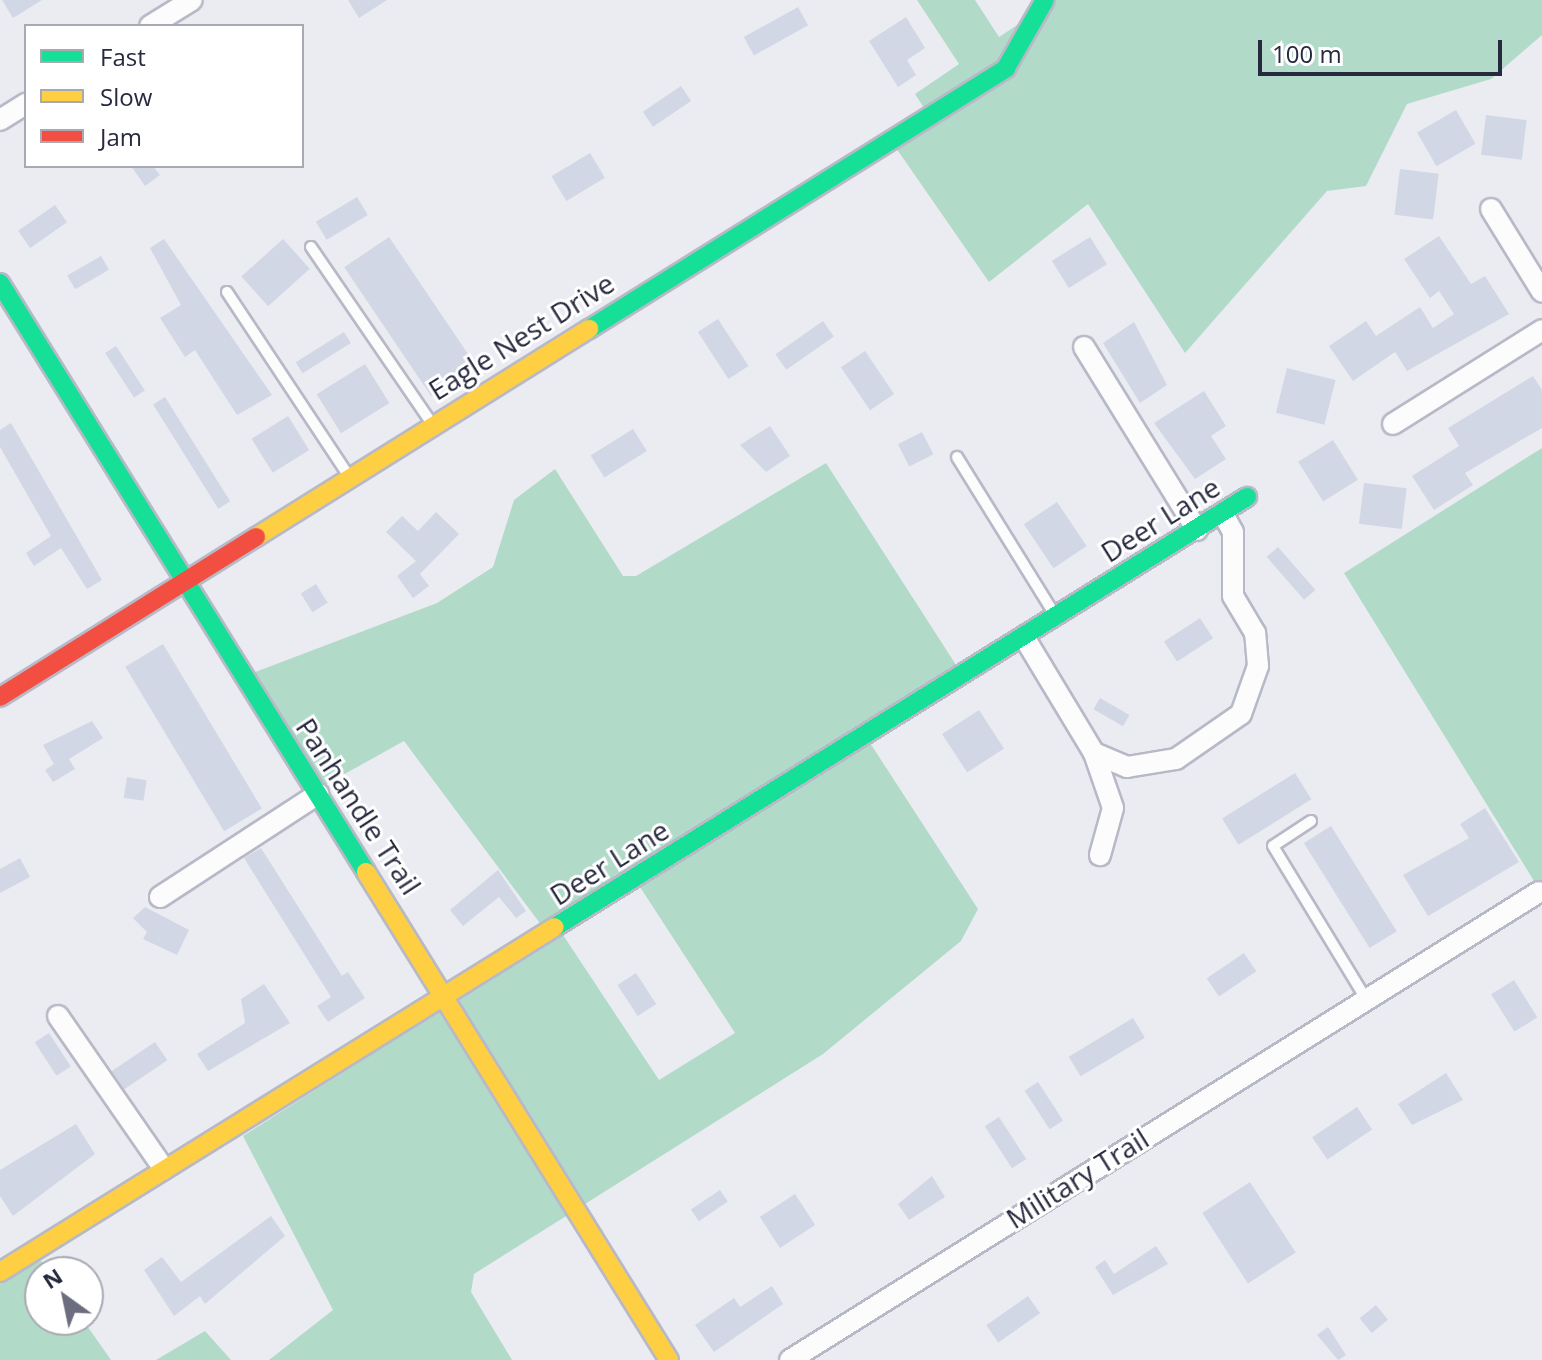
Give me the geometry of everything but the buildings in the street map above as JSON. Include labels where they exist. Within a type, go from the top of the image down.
[{"type":"street","points":[[153,24],[192,0]]},
{"type":"street","name":"Eagle Nest Drive","points":[[0,697],[182,584],[348,475],[1006,68],[1029,39],[1045,0]]},
{"type":"street","points":[[0,120],[24,105]]},
{"type":"street","points":[[1491,209],[1542,292]]},
{"type":"street","name":"Panhandle Trail","points":[[0,283],[182,584],[446,996],[669,1360]]},
{"type":"street","points":[[1393,424],[1542,330]]},
{"type":"street","points":[[1084,347],[1197,530]]},
{"type":"street","name":"Deer Lane","points":[[0,1272],[1247,497]]},
{"type":"street","points":[[1094,753],[1127,767],[1176,759],[1241,714],[1252,696],[1255,633],[1233,596],[1233,532],[1223,514]]},
{"type":"street","points":[[1024,637],[1094,753],[1113,808],[1100,855]]},
{"type":"street","points":[[160,897],[318,794]]},
{"type":"street","name":"Military Trail","points":[[790,1360],[1540,891]]},
{"type":"street","points":[[58,1016],[164,1169]]},
{"type":"lane","points":[[311,247],[432,424]]},
{"type":"lane","points":[[227,292],[348,475]]},
{"type":"lane","points":[[957,457],[1056,617]]},
{"type":"lane","points":[[1311,821],[1273,846],[1366,999]]},
{"type":"green space","points":[[917,0],[975,0],[999,37],[1031,16],[1000,60],[924,108],[915,94],[959,64]]},
{"type":"green space","points":[[1054,0],[1542,0],[1542,35],[1491,79],[1407,104],[1366,186],[1327,191],[1185,353],[1088,204],[989,282],[896,148],[1013,74]]},
{"type":"green space","points":[[1542,448],[1542,894],[1344,573]]},
{"type":"green space","points":[[826,463],[958,668],[542,926],[404,741],[323,786],[250,674],[437,603],[493,567],[514,500],[555,469],[623,576],[636,576]]},
{"type":"green space","points":[[870,743],[978,909],[961,941],[823,1054],[585,1204],[458,1000],[563,935],[659,1080],[735,1033],[640,887]]},
{"type":"green space","points":[[444,1008],[571,1213],[474,1274],[471,1292],[512,1360],[269,1360],[333,1310],[243,1136]]},
{"type":"green space","points":[[24,1268],[24,1336],[94,1336],[111,1360],[0,1360],[0,1283]]},
{"type":"green space","points":[[205,1331],[231,1360],[156,1360]]},
{"type":"traffic: fast","points":[[589,329],[1006,68],[1045,0]]},
{"type":"traffic: fast","points":[[0,283],[366,872]]},
{"type":"traffic: fast","points":[[555,927],[1247,497]]},
{"type":"traffic: slow","points":[[256,537],[589,329]]},
{"type":"traffic: slow","points":[[366,872],[669,1360]]},
{"type":"traffic: slow","points":[[0,1272],[555,927]]},
{"type":"traffic: jam","points":[[0,697],[256,537]]}]
